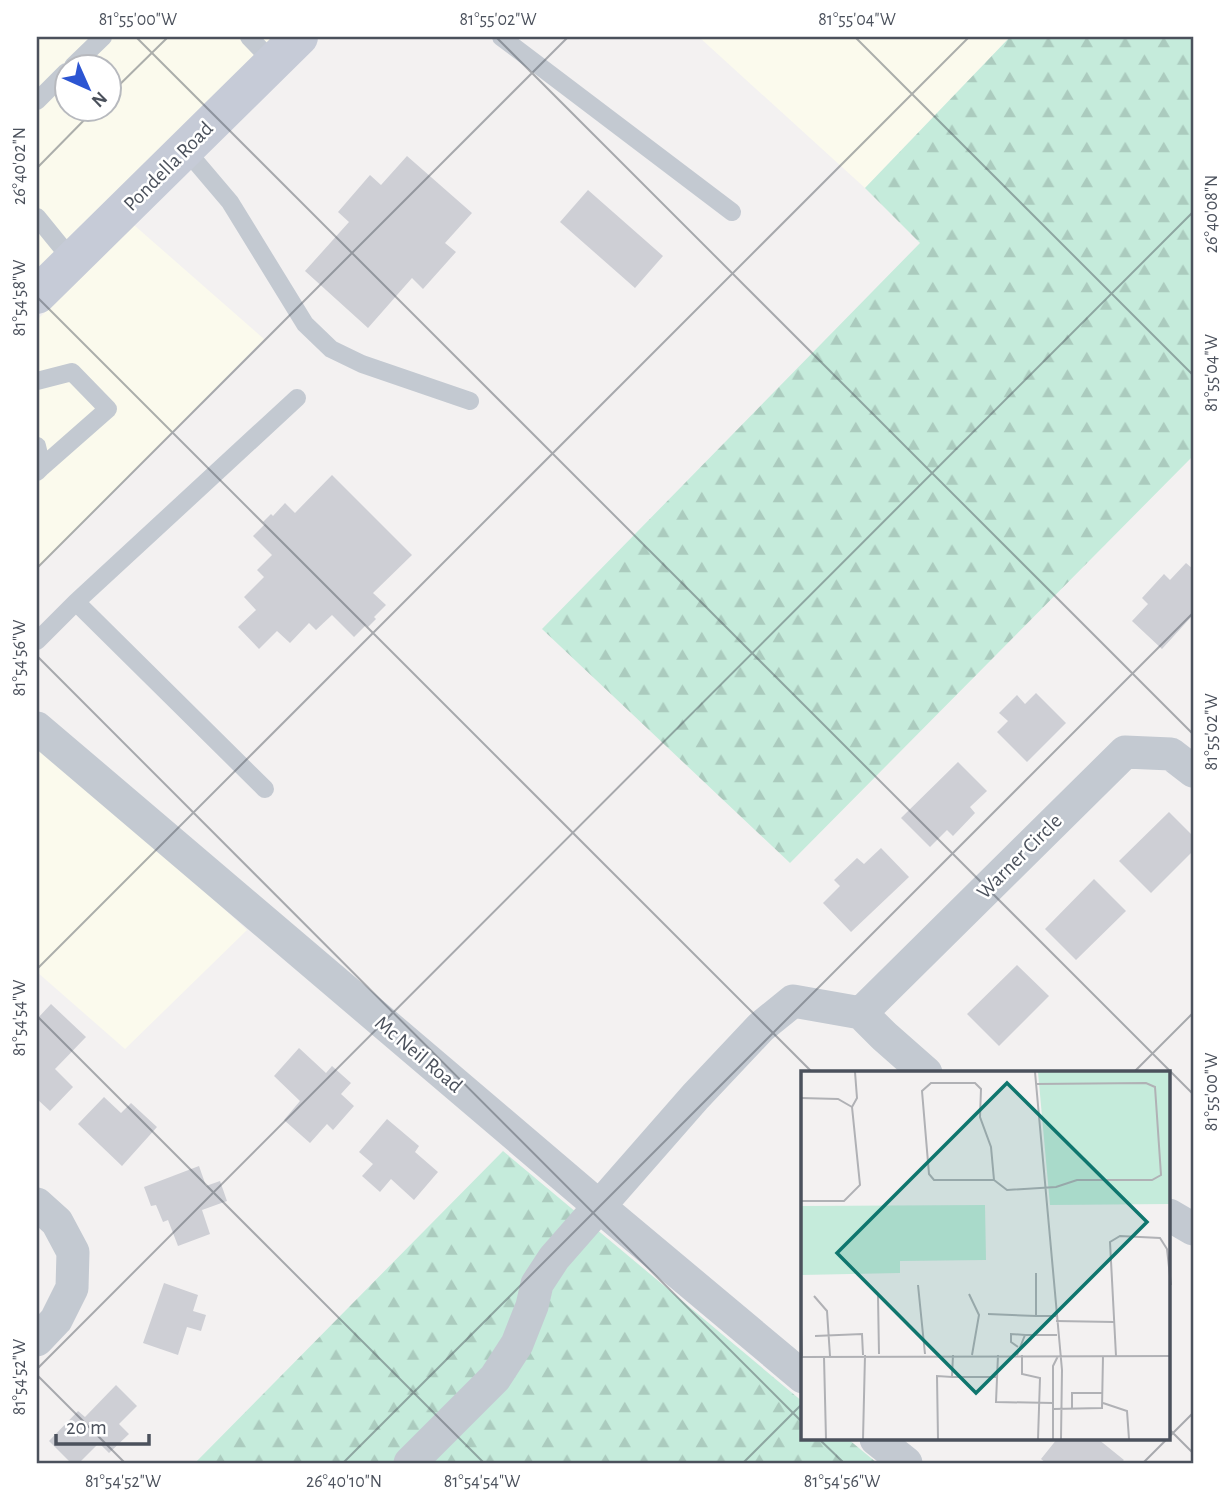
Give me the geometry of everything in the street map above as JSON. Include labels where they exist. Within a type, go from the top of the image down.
[{"type":"main road","name":"Pondella Road","points":[[37,295],[185,149],[273,45]]},
{"type":"street","name":"Mc Neil Road","points":[[37,728],[801,1375]]},
{"type":"street","name":"Warner Circle","points":[[861,1013],[1125,752],[1171,754],[1193,771]]},
{"type":"street","points":[[410,1463],[495,1378],[517,1344],[532,1306],[537,1284],[554,1258],[695,1097],[761,1027],[793,1002],[861,1013],[924,1071]]},
{"type":"street","points":[[37,1204],[57,1222],[73,1252],[72,1288],[57,1320],[37,1340]]},
{"type":"street","points":[[1170,1216],[1193,1229]]},
{"type":"street","points":[[877,1440],[906,1463]]},
{"type":"lane","points":[[87,52],[103,37]]},
{"type":"lane","points":[[501,37],[732,212]]},
{"type":"lane","points":[[37,101],[52,86]]},
{"type":"lane","points":[[185,149],[230,202],[305,324],[331,349],[362,364],[470,401]]},
{"type":"lane","points":[[37,218],[72,260]]},
{"type":"lane","points":[[37,381],[72,372],[108,410],[39,469]]},
{"type":"lane","points":[[37,641],[297,398]]},
{"type":"lane","points":[[37,446],[39,469]]},
{"type":"lane","points":[[76,602],[265,789]]},
{"type":"shaded area","points":[[37,37],[273,37],[37,270]]},
{"type":"shaded area","points":[[699,37],[1010,37],[865,188]]},
{"type":"shaded area","points":[[134,225],[264,339],[37,569],[37,320]]},
{"type":"shaded area","points":[[37,738],[247,930],[125,1049],[37,972]]},
{"type":"green space","points":[[1010,37],[1193,37],[1193,456],[790,863],[542,629],[920,243],[865,188]]},
{"type":"green space","points":[[503,1151],[801,1400],[801,1440],[849,1440],[877,1463],[195,1463]]},
{"type":"building","points":[[407,156],[472,213],[445,243],[456,252],[423,289],[412,278],[368,328],[305,271],[349,222],[338,212],[370,175],[381,185]]},
{"type":"building","points":[[588,190],[663,256],[635,288],[560,222]]},
{"type":"building","points":[[332,475],[412,555],[373,593],[386,605],[368,627],[366,625],[354,637],[332,615],[316,630],[309,623],[290,643],[277,631],[259,649],[238,627],[256,610],[244,597],[264,577],[257,570],[272,555],[253,536],[265,524],[263,522],[285,503],[295,513]]},
{"type":"building","points":[[1186,563],[1193,569],[1193,615],[1162,649],[1132,621],[1148,604],[1142,598],[1164,574],[1170,580]]},
{"type":"building","points":[[1036,693],[1066,723],[1027,762],[997,732],[1008,721],[999,713],[1017,695],[1025,704]]},
{"type":"building","points":[[958,762],[987,791],[970,807],[975,813],[953,836],[947,830],[930,847],[901,818]]},
{"type":"building","points":[[1169,812],[1193,836],[1193,851],[1151,893],[1119,861]]},
{"type":"building","points":[[881,848],[909,877],[851,932],[823,903],[840,886],[834,880],[857,858],[864,864]]},
{"type":"building","points":[[1094,879],[1126,911],[1076,960],[1045,929]]},
{"type":"building","points":[[1017,965],[1049,996],[999,1046],[967,1014]]},
{"type":"building","points":[[51,1004],[86,1037],[55,1069],[73,1087],[50,1111],[37,1099],[37,1019]]},
{"type":"building","points":[[299,1048],[326,1073],[332,1066],[351,1083],[341,1094],[354,1106],[333,1130],[327,1124],[310,1143],[284,1120],[300,1101],[274,1076]]},
{"type":"building","points":[[104,1097],[121,1113],[131,1103],[157,1127],[122,1166],[78,1124]]},
{"type":"building","points":[[387,1119],[419,1146],[415,1152],[438,1172],[414,1200],[391,1179],[380,1192],[362,1176],[373,1164],[359,1152]]},
{"type":"building","points":[[199,1166],[206,1186],[220,1181],[227,1201],[202,1210],[210,1234],[178,1246],[168,1220],[163,1222],[156,1205],[151,1206],[144,1187]]},
{"type":"building","points":[[164,1283],[198,1295],[193,1311],[206,1315],[201,1331],[187,1327],[178,1355],[143,1343]]},
{"type":"building","points":[[116,1385],[137,1406],[119,1424],[129,1434],[109,1453],[99,1443],[79,1463],[71,1463],[49,1441],[78,1411],[85,1417]]},
{"type":"building","points":[[1056,1440],[1099,1440],[1124,1460],[1121,1463],[1046,1463],[1041,1459]]}]
